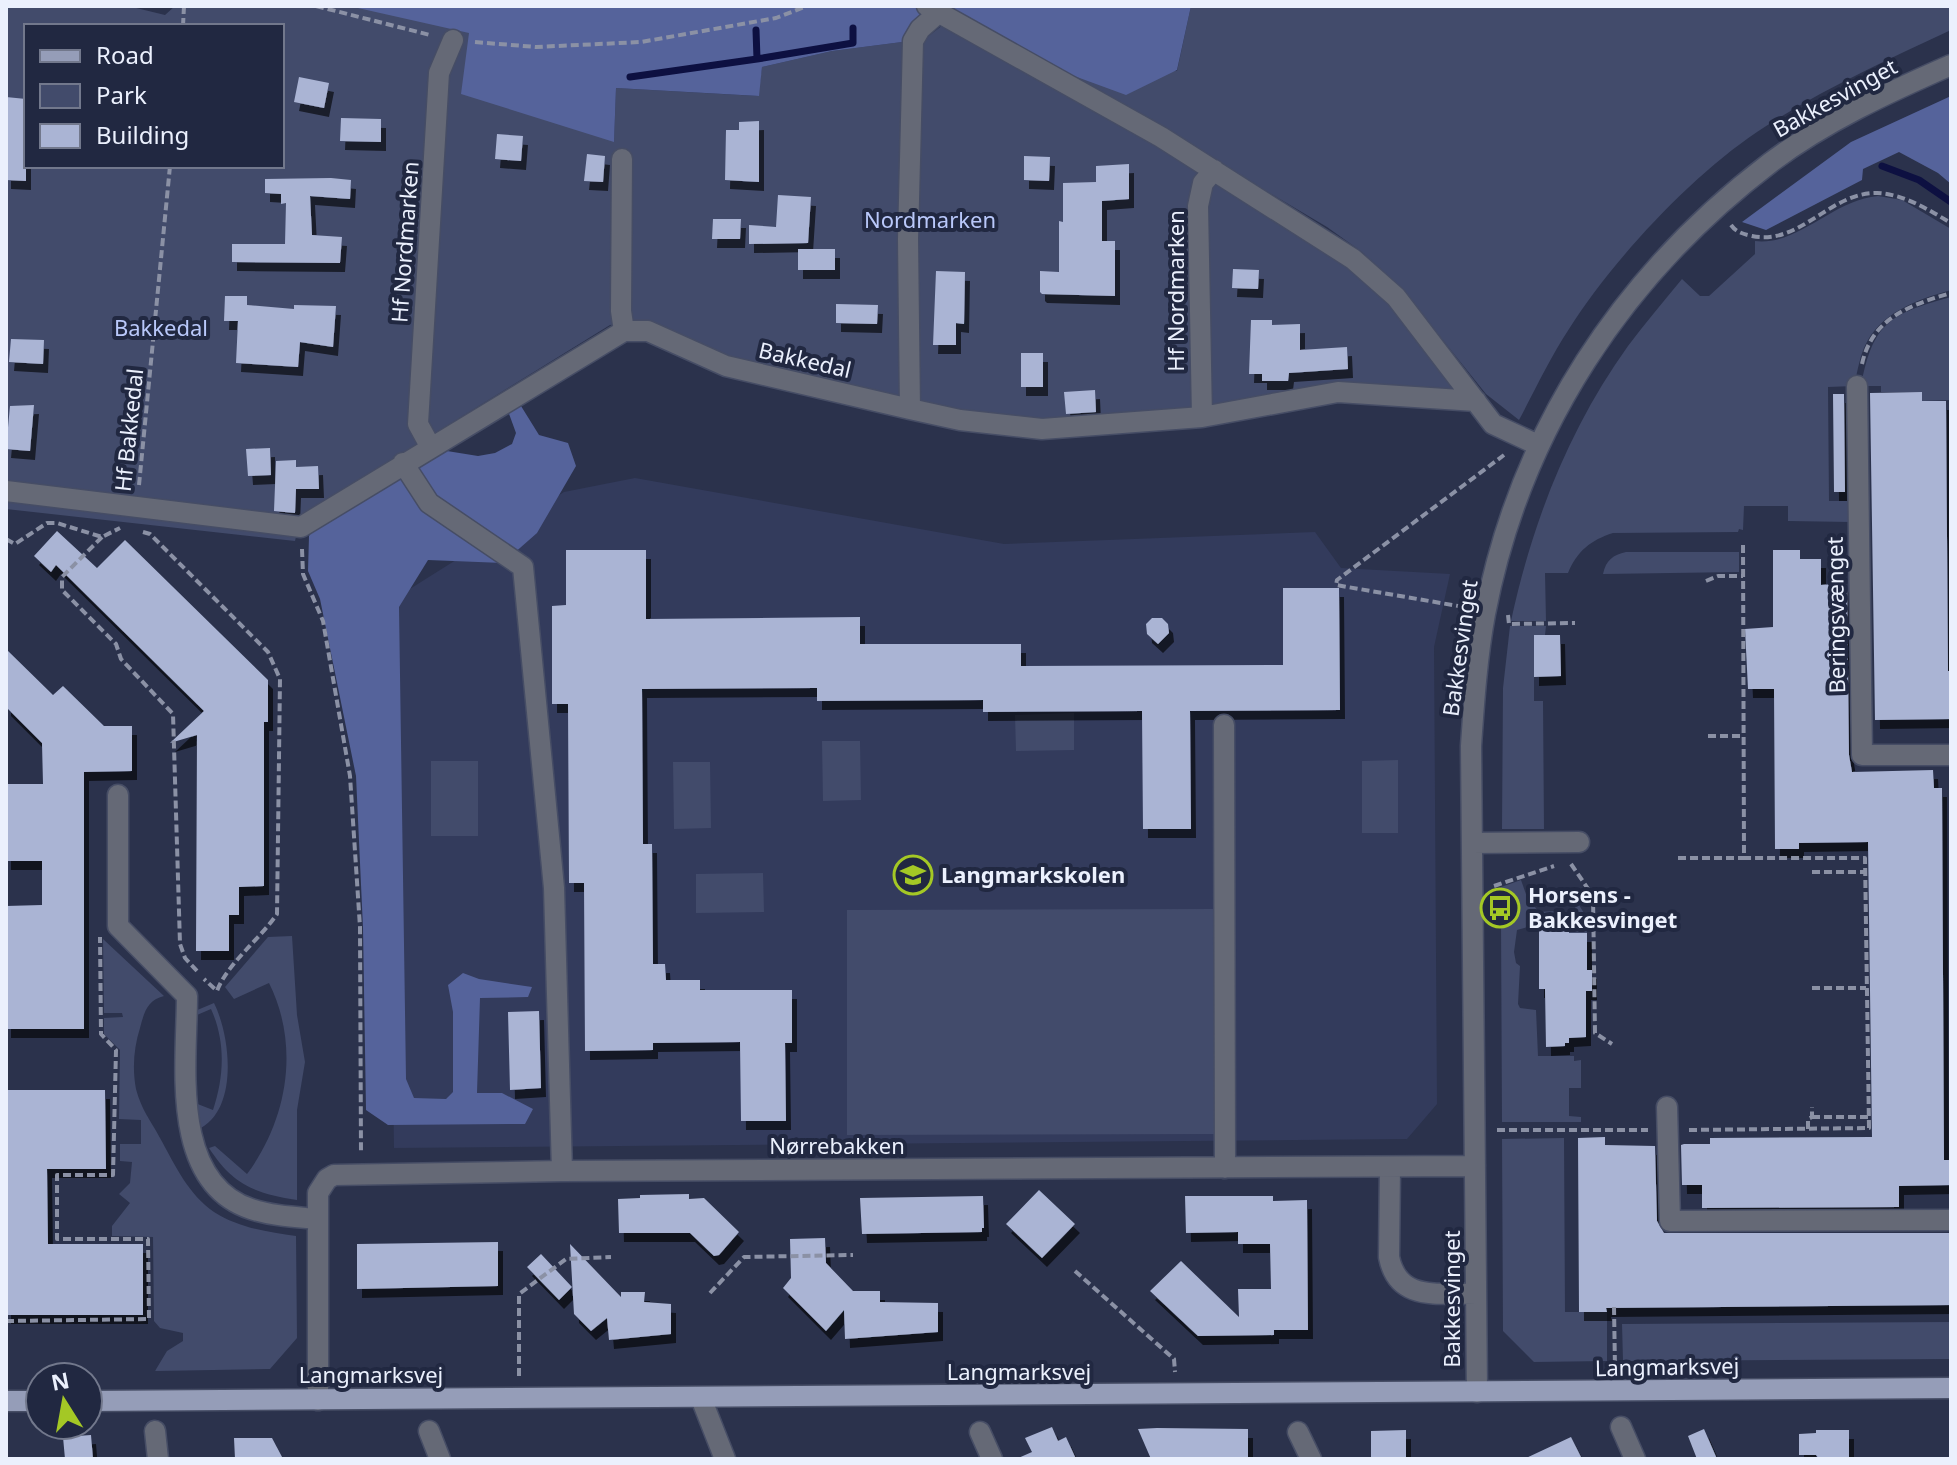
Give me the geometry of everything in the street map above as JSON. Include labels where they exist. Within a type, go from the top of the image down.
[{"type":"main road","name":"Langmarksvej","points":[[104,1401],[1951,1388]]},
{"type":"street","points":[[910,409],[908,239],[913,41],[932,10],[1161,137],[1320,236],[1396,297],[1493,424],[1535,453]]},
{"type":"street","name":"Hf Nordmarken","points":[[430,446],[418,424],[439,73],[453,40]]},
{"type":"street","name":"Bakkesvinget","points":[[1477,1392],[1471,746],[1475,676],[1485,612],[1510,522],[1535,453],[1560,404],[1610,322],[1661,261],[1717,207],[1772,162],[1839,118],[1951,65]]},
{"type":"street","points":[[6,491],[134,517],[301,527],[624,331],[621,311],[622,159]]},
{"type":"street","name":"Hf Nordmarken","points":[[1202,417],[1198,206],[1203,183],[1214,170]]},
{"type":"street","name":"Bakkedal","points":[[624,331],[648,331],[726,366],[960,420],[1042,429],[1202,417],[1338,392],[1476,401]]},
{"type":"street","name":"Beringsvænget","points":[[1857,386],[1862,755],[1951,755]]},
{"type":"street","points":[[403,463],[429,503],[523,567],[554,888],[562,1171]]},
{"type":"street","points":[[1224,725],[1225,1168]]},
{"type":"street","points":[[118,795],[118,926],[187,996],[187,1117],[192,1145],[203,1168],[223,1193],[248,1209],[317,1219]]},
{"type":"street","points":[[1472,843],[1574,852]]},
{"type":"street","points":[[1667,1107],[1670,1221],[1951,1220]]},
{"type":"street","name":"Nørrebakken","points":[[318,1400],[318,1193],[327,1179],[341,1174],[1475,1166]]},
{"type":"street","points":[[1390,1167],[1391,1269],[1406,1288],[1419,1292],[1476,1294]]},
{"type":"street","points":[[701,1398],[725,1459]]},
{"type":"street","points":[[1621,1427],[1635,1459]]},
{"type":"street","points":[[155,1431],[158,1459]]},
{"type":"street","points":[[429,1431],[440,1459]]},
{"type":"street","points":[[980,1432],[992,1459]]},
{"type":"street","points":[[1298,1432],[1311,1459]]},
{"type":"path","points":[[316,6],[453,40],[536,47],[641,42],[776,18],[807,6]]},
{"type":"path","name":"Hf Bakkedal","points":[[134,517],[145,449],[170,168]]},
{"type":"path","points":[[1717,207],[1735,230],[1768,239],[1781,237],[1862,195],[1878,193],[1903,197],[1951,223]]},
{"type":"path","points":[[1857,386],[1865,350],[1887,319],[1951,293]]},
{"type":"path","points":[[1535,453],[1507,452],[1337,580],[1336,585],[1510,615],[1509,624],[1575,623]]},
{"type":"path","points":[[124,528],[116,528],[102,537],[62,577],[62,590],[116,644],[121,659],[173,714],[180,944],[185,958],[217,991],[222,979],[277,914],[280,679],[268,652],[134,517]]},
{"type":"path","points":[[6,539],[15,544],[47,523],[57,523],[102,537]]},
{"type":"path","points":[[301,527],[303,574],[323,621],[350,776],[360,927],[361,1174]]},
{"type":"path","points":[[1743,542],[1744,858]]},
{"type":"path","points":[[1706,581],[1718,576],[1743,576]]},
{"type":"path","points":[[1708,736],[1743,736]]},
{"type":"path","points":[[1574,852],[1593,896],[1595,1033],[1612,1044]]},
{"type":"path","points":[[1475,1130],[1869,1128],[1865,858],[1678,858]]},
{"type":"path","points":[[1473,894],[1555,865]]},
{"type":"path","points":[[1812,872],[1865,872]]},
{"type":"path","points":[[6,1321],[149,1319],[148,1239],[57,1239],[57,1175],[113,1175],[116,1050],[101,1034],[100,931],[118,926]]},
{"type":"path","points":[[1812,988],[1867,988]]},
{"type":"path","points":[[1812,1107],[1812,1117]]},
{"type":"path","points":[[1808,1129],[1808,1119],[1812,1117],[1869,1117]]},
{"type":"path","points":[[710,1293],[744,1257],[853,1255]]},
{"type":"path","points":[[519,1399],[519,1294],[566,1259],[611,1257]]},
{"type":"path","points":[[1075,1271],[1174,1359],[1176,1394]]},
{"type":"path","points":[[1614,1307],[1616,1391]]},
{"type":"shaded area","points":[[349,6],[916,6],[927,13],[902,42],[832,51],[762,67],[759,96],[616,88],[614,142],[461,94],[469,33]]},
{"type":"shaded area","points":[[947,6],[1191,6],[1177,70],[1126,95],[1066,73]]},
{"type":"shaded area","points":[[1951,96],[1951,184],[1938,173],[1899,152],[1863,169],[1862,180],[1766,230],[1742,222],[1851,142]]},
{"type":"shaded area","points":[[521,406],[539,435],[568,443],[576,466],[537,533],[503,563],[428,560],[399,607],[406,1079],[414,1098],[446,1099],[453,1092],[453,1012],[448,985],[463,973],[479,979],[532,987],[528,997],[480,998],[477,1093],[502,1093],[533,1109],[525,1124],[388,1125],[366,1110],[363,928],[356,776],[320,599],[308,571],[309,536],[316,525],[447,451],[478,456],[495,453],[512,444],[516,433],[508,411]]},
{"type":"shaded area","name":"Langmarkskolen","points":[[635,478],[1004,544],[1315,532],[1341,568],[1450,574],[1434,647],[1437,1104],[1407,1139],[394,1148],[386,604],[564,492]]},
{"type":"green space","name":"Nordmarken","points":[[6,6],[128,6],[165,15],[175,6],[816,6],[552,48],[614,141],[616,88],[758,96],[762,67],[832,51],[921,42],[944,24],[1057,85],[1323,248],[1366,279],[1402,315],[1460,387],[1440,393],[1329,384],[1184,409],[1053,420],[977,413],[729,359],[649,321],[610,325],[301,516],[295,541],[6,509]]},
{"type":"green space","points":[[1191,6],[1951,6],[1951,30],[1804,103],[1757,132],[1705,172],[1654,222],[1607,276],[1555,351],[1519,420],[1486,394],[1405,293],[1362,252],[1327,227],[1066,73],[1177,71]]},
{"type":"green space","points":[[1878,196],[1902,200],[1951,229],[1951,290],[1925,298],[1889,317],[1864,348],[1854,386],[1828,387],[1829,501],[1851,501],[1851,522],[1788,521],[1788,506],[1744,506],[1743,530],[1739,529],[1738,532],[1613,533],[1586,547],[1568,573],[1545,573],[1546,621],[1511,621],[1530,548],[1571,443],[1607,377],[1682,279],[1700,296],[1709,296],[1755,254],[1755,241],[1786,237],[1846,205]]},
{"type":"green space","points":[[1951,297],[1951,400],[1922,401],[1921,392],[1881,392],[1881,386],[1861,386],[1872,347],[1888,324],[1913,309]]},
{"type":"green space","points":[[1626,552],[1739,552],[1739,572],[1603,574],[1611,559]]},
{"type":"green space","points":[[1510,626],[1546,626],[1545,635],[1534,636],[1534,701],[1543,701],[1544,829],[1502,829],[1503,688]]},
{"type":"green space","points":[[1074,713],[1074,750],[1016,751],[1015,715]]},
{"type":"green space","points":[[822,741],[860,741],[861,800],[823,801]]},
{"type":"green space","points":[[1398,760],[1398,833],[1362,833],[1362,761]]},
{"type":"green space","points":[[431,761],[478,761],[478,836],[431,836]]},
{"type":"green space","points":[[673,762],[710,762],[711,828],[674,829]]},
{"type":"green space","points":[[763,873],[764,912],[696,913],[696,874]]},
{"type":"green space","points":[[1521,880],[1527,897],[1539,912],[1556,911],[1561,917],[1579,905],[1587,918],[1587,933],[1569,933],[1539,924],[1517,930],[1514,952],[1516,963],[1520,966],[1518,1004],[1520,1008],[1536,1010],[1538,1056],[1574,1056],[1574,1061],[1581,1060],[1581,1088],[1569,1088],[1569,1116],[1581,1117],[1581,1122],[1502,1122],[1501,913],[1506,913],[1505,904],[1501,904],[1501,887]]},
{"type":"green space","points":[[1218,909],[1218,1134],[847,1135],[847,910]]},
{"type":"green space","points":[[292,936],[297,1015],[305,1062],[297,1110],[297,1200],[268,1194],[246,1185],[227,1171],[209,1148],[215,1146],[247,1174],[272,1130],[285,1081],[284,1031],[279,1007],[269,983],[234,999],[225,987],[268,937]]},
{"type":"green space","points":[[103,939],[164,996],[150,1004],[143,1017],[135,1050],[135,1081],[138,1097],[183,1178],[205,1205],[233,1222],[296,1236],[297,1338],[270,1369],[155,1371],[167,1351],[183,1341],[183,1333],[160,1328],[154,1321],[153,1237],[112,1236],[112,1226],[130,1203],[119,1194],[130,1183],[132,1162],[120,1161],[120,1144],[141,1144],[141,1120],[119,1119],[120,1050],[104,1034],[104,1018],[123,1017],[122,1013],[104,1013]]},
{"type":"green space","points":[[214,1003],[224,1035],[228,1072],[220,1107],[210,1121],[197,1130],[195,1103],[213,1110],[222,1060],[219,1034],[211,1009],[197,1015],[195,1011]]},
{"type":"green space","points":[[1564,1138],[1565,1312],[1607,1312],[1607,1361],[1534,1362],[1503,1331],[1502,1139]]},
{"type":"green space","points":[[1951,1322],[1951,1359],[1623,1361],[1622,1324]]},
{"type":"building","points":[[299,77],[329,83],[324,108],[294,102]]},
{"type":"building","points":[[6,97],[24,99],[26,181],[6,180]]},
{"type":"building","points":[[341,118],[381,119],[381,142],[340,141]]},
{"type":"building","points":[[759,121],[759,182],[725,180],[726,130],[739,130],[739,122]]},
{"type":"building","points":[[497,134],[523,136],[521,161],[495,159]]},
{"type":"building","points":[[587,154],[605,156],[603,182],[584,181]]},
{"type":"building","points":[[1024,156],[1050,157],[1049,181],[1024,180]]},
{"type":"building","points":[[1129,164],[1129,199],[1102,201],[1102,241],[1115,241],[1115,296],[1042,294],[1040,271],[1059,272],[1063,183],[1096,182],[1096,166]]},
{"type":"building","points":[[265,179],[351,180],[350,199],[310,196],[312,235],[342,237],[340,263],[232,262],[232,244],[285,244],[286,203],[281,204],[281,194],[265,193]]},
{"type":"building","points":[[778,195],[811,197],[808,243],[749,244],[749,225],[776,227]]},
{"type":"building","points":[[713,219],[741,219],[740,239],[712,239]]},
{"type":"building","points":[[798,249],[835,249],[835,270],[798,270]]},
{"type":"building","points":[[1233,269],[1259,270],[1258,289],[1232,288]]},
{"type":"building","points":[[936,271],[965,272],[964,324],[956,323],[956,345],[933,345]]},
{"type":"building","points":[[225,296],[247,296],[247,305],[294,309],[294,305],[336,306],[333,347],[300,342],[298,367],[236,363],[238,321],[224,321]]},
{"type":"building","points":[[836,304],[878,305],[877,324],[836,323]]},
{"type":"building","points":[[1251,320],[1272,320],[1272,325],[1300,324],[1300,350],[1347,347],[1348,369],[1289,373],[1288,381],[1262,381],[1262,374],[1249,374]]},
{"type":"building","points":[[11,339],[44,340],[43,364],[9,362]]},
{"type":"building","points":[[1021,353],[1043,353],[1043,387],[1021,387]]},
{"type":"building","points":[[1095,390],[1096,412],[1066,414],[1064,392]]},
{"type":"building","points":[[1922,392],[1922,401],[1946,401],[1951,719],[1875,720],[1870,393]]},
{"type":"building","points":[[1833,394],[1844,394],[1845,492],[1834,492]]},
{"type":"building","points":[[34,405],[30,451],[6,449],[10,406]]},
{"type":"building","points":[[270,448],[271,475],[248,476],[246,449]]},
{"type":"building","points":[[296,460],[296,467],[318,466],[319,489],[296,489],[295,513],[274,511],[276,461]]},
{"type":"building","points":[[57,531],[97,568],[125,540],[268,680],[268,722],[264,722],[264,886],[239,887],[239,915],[229,915],[229,951],[196,951],[197,735],[170,743],[204,711],[56,565],[51,572],[34,556]]},
{"type":"building","points":[[566,550],[646,550],[646,619],[860,617],[860,644],[1021,644],[1021,666],[1283,665],[1283,588],[1339,588],[1340,710],[1190,711],[1191,829],[1143,829],[1142,711],[983,712],[983,700],[817,701],[817,688],[642,689],[643,844],[652,844],[653,964],[665,964],[666,980],[700,980],[700,990],[792,990],[792,1043],[785,1043],[786,1121],[741,1121],[740,1042],[653,1043],[653,1050],[585,1051],[584,883],[569,883],[568,704],[552,704],[552,606],[566,605]]},
{"type":"building","points":[[1773,550],[1800,550],[1800,559],[1821,559],[1821,585],[1847,583],[1849,755],[1852,772],[1933,770],[1934,788],[1942,788],[1944,1160],[1951,1160],[1951,1185],[1899,1186],[1899,1207],[1702,1208],[1702,1185],[1682,1185],[1681,1145],[1684,1144],[1710,1144],[1710,1138],[1872,1137],[1868,842],[1799,843],[1799,849],[1775,849],[1774,689],[1748,689],[1745,629],[1773,627]]},
{"type":"building","points":[[1152,618],[1162,618],[1168,624],[1169,633],[1158,644],[1147,634],[1146,624]]},
{"type":"building","points":[[1534,635],[1560,635],[1561,676],[1534,677]]},
{"type":"building","points":[[6,649],[53,695],[63,686],[104,726],[132,726],[132,771],[84,772],[84,1029],[6,1029],[6,906],[42,905],[42,861],[6,861],[6,784],[43,784],[42,743],[6,707]]},
{"type":"building","points":[[1539,924],[1569,924],[1569,933],[1587,933],[1587,970],[1592,970],[1592,991],[1586,991],[1586,1037],[1569,1038],[1565,1046],[1546,1047],[1545,989],[1539,989]]},
{"type":"building","points":[[539,1011],[541,1088],[510,1090],[508,1012]]},
{"type":"building","points":[[6,1090],[105,1090],[106,1169],[47,1169],[48,1244],[143,1244],[143,1315],[6,1315]]},
{"type":"building","points":[[1605,1137],[1605,1145],[1655,1146],[1657,1221],[1664,1233],[1951,1233],[1951,1305],[1606,1308],[1607,1312],[1579,1312],[1578,1138]]},
{"type":"building","points":[[1039,1190],[1075,1224],[1042,1258],[1006,1224]]},
{"type":"building","points":[[689,1194],[689,1199],[704,1198],[739,1232],[719,1255],[714,1256],[690,1233],[619,1233],[618,1199],[640,1198],[640,1195]]},
{"type":"building","points":[[983,1196],[982,1232],[862,1234],[860,1198]]},
{"type":"building","points":[[1185,1196],[1273,1196],[1273,1201],[1307,1200],[1308,1330],[1274,1330],[1274,1335],[1198,1336],[1150,1291],[1181,1261],[1239,1317],[1238,1289],[1271,1289],[1270,1244],[1238,1244],[1238,1232],[1186,1233]]},
{"type":"building","points":[[825,1238],[826,1263],[853,1291],[880,1291],[880,1302],[938,1303],[938,1332],[845,1339],[844,1310],[826,1331],[783,1288],[791,1278],[790,1239]]},
{"type":"building","points":[[498,1242],[498,1286],[357,1289],[357,1244]]},
{"type":"building","points":[[570,1244],[621,1297],[621,1292],[645,1292],[644,1302],[671,1304],[671,1334],[609,1340],[607,1318],[591,1331],[574,1314]]},
{"type":"building","points":[[541,1254],[572,1287],[559,1300],[527,1267]]},
{"type":"building","points":[[1052,1427],[1058,1441],[1066,1437],[1076,1459],[1016,1459],[1032,1452],[1025,1438]]},
{"type":"building","points":[[1138,1429],[1248,1429],[1248,1459],[1151,1459]]},
{"type":"building","points":[[1704,1429],[1717,1459],[1697,1459],[1688,1436]]},
{"type":"building","points":[[1406,1430],[1406,1459],[1371,1459],[1371,1431]]},
{"type":"building","points":[[1816,1430],[1849,1430],[1849,1459],[1799,1455],[1799,1434],[1816,1433]]},
{"type":"building","points":[[1571,1437],[1582,1459],[1524,1459]]},
{"type":"building","points":[[234,1438],[272,1438],[282,1457],[235,1459]]},
{"type":"building","points":[[63,1441],[92,1441],[93,1459],[65,1459]]},
{"type":"waterway","points":[[756,30],[757,59],[853,43],[853,28]]},
{"type":"waterway","points":[[630,77],[757,59]]},
{"type":"waterway","points":[[1882,166],[1919,180],[1951,202]]},
{"type":"place","name":"Langmarkskolen","points":[[913,875]]},
{"type":"place","name":"Horsens - Bakkesvinget","points":[[1500,908]]}]
